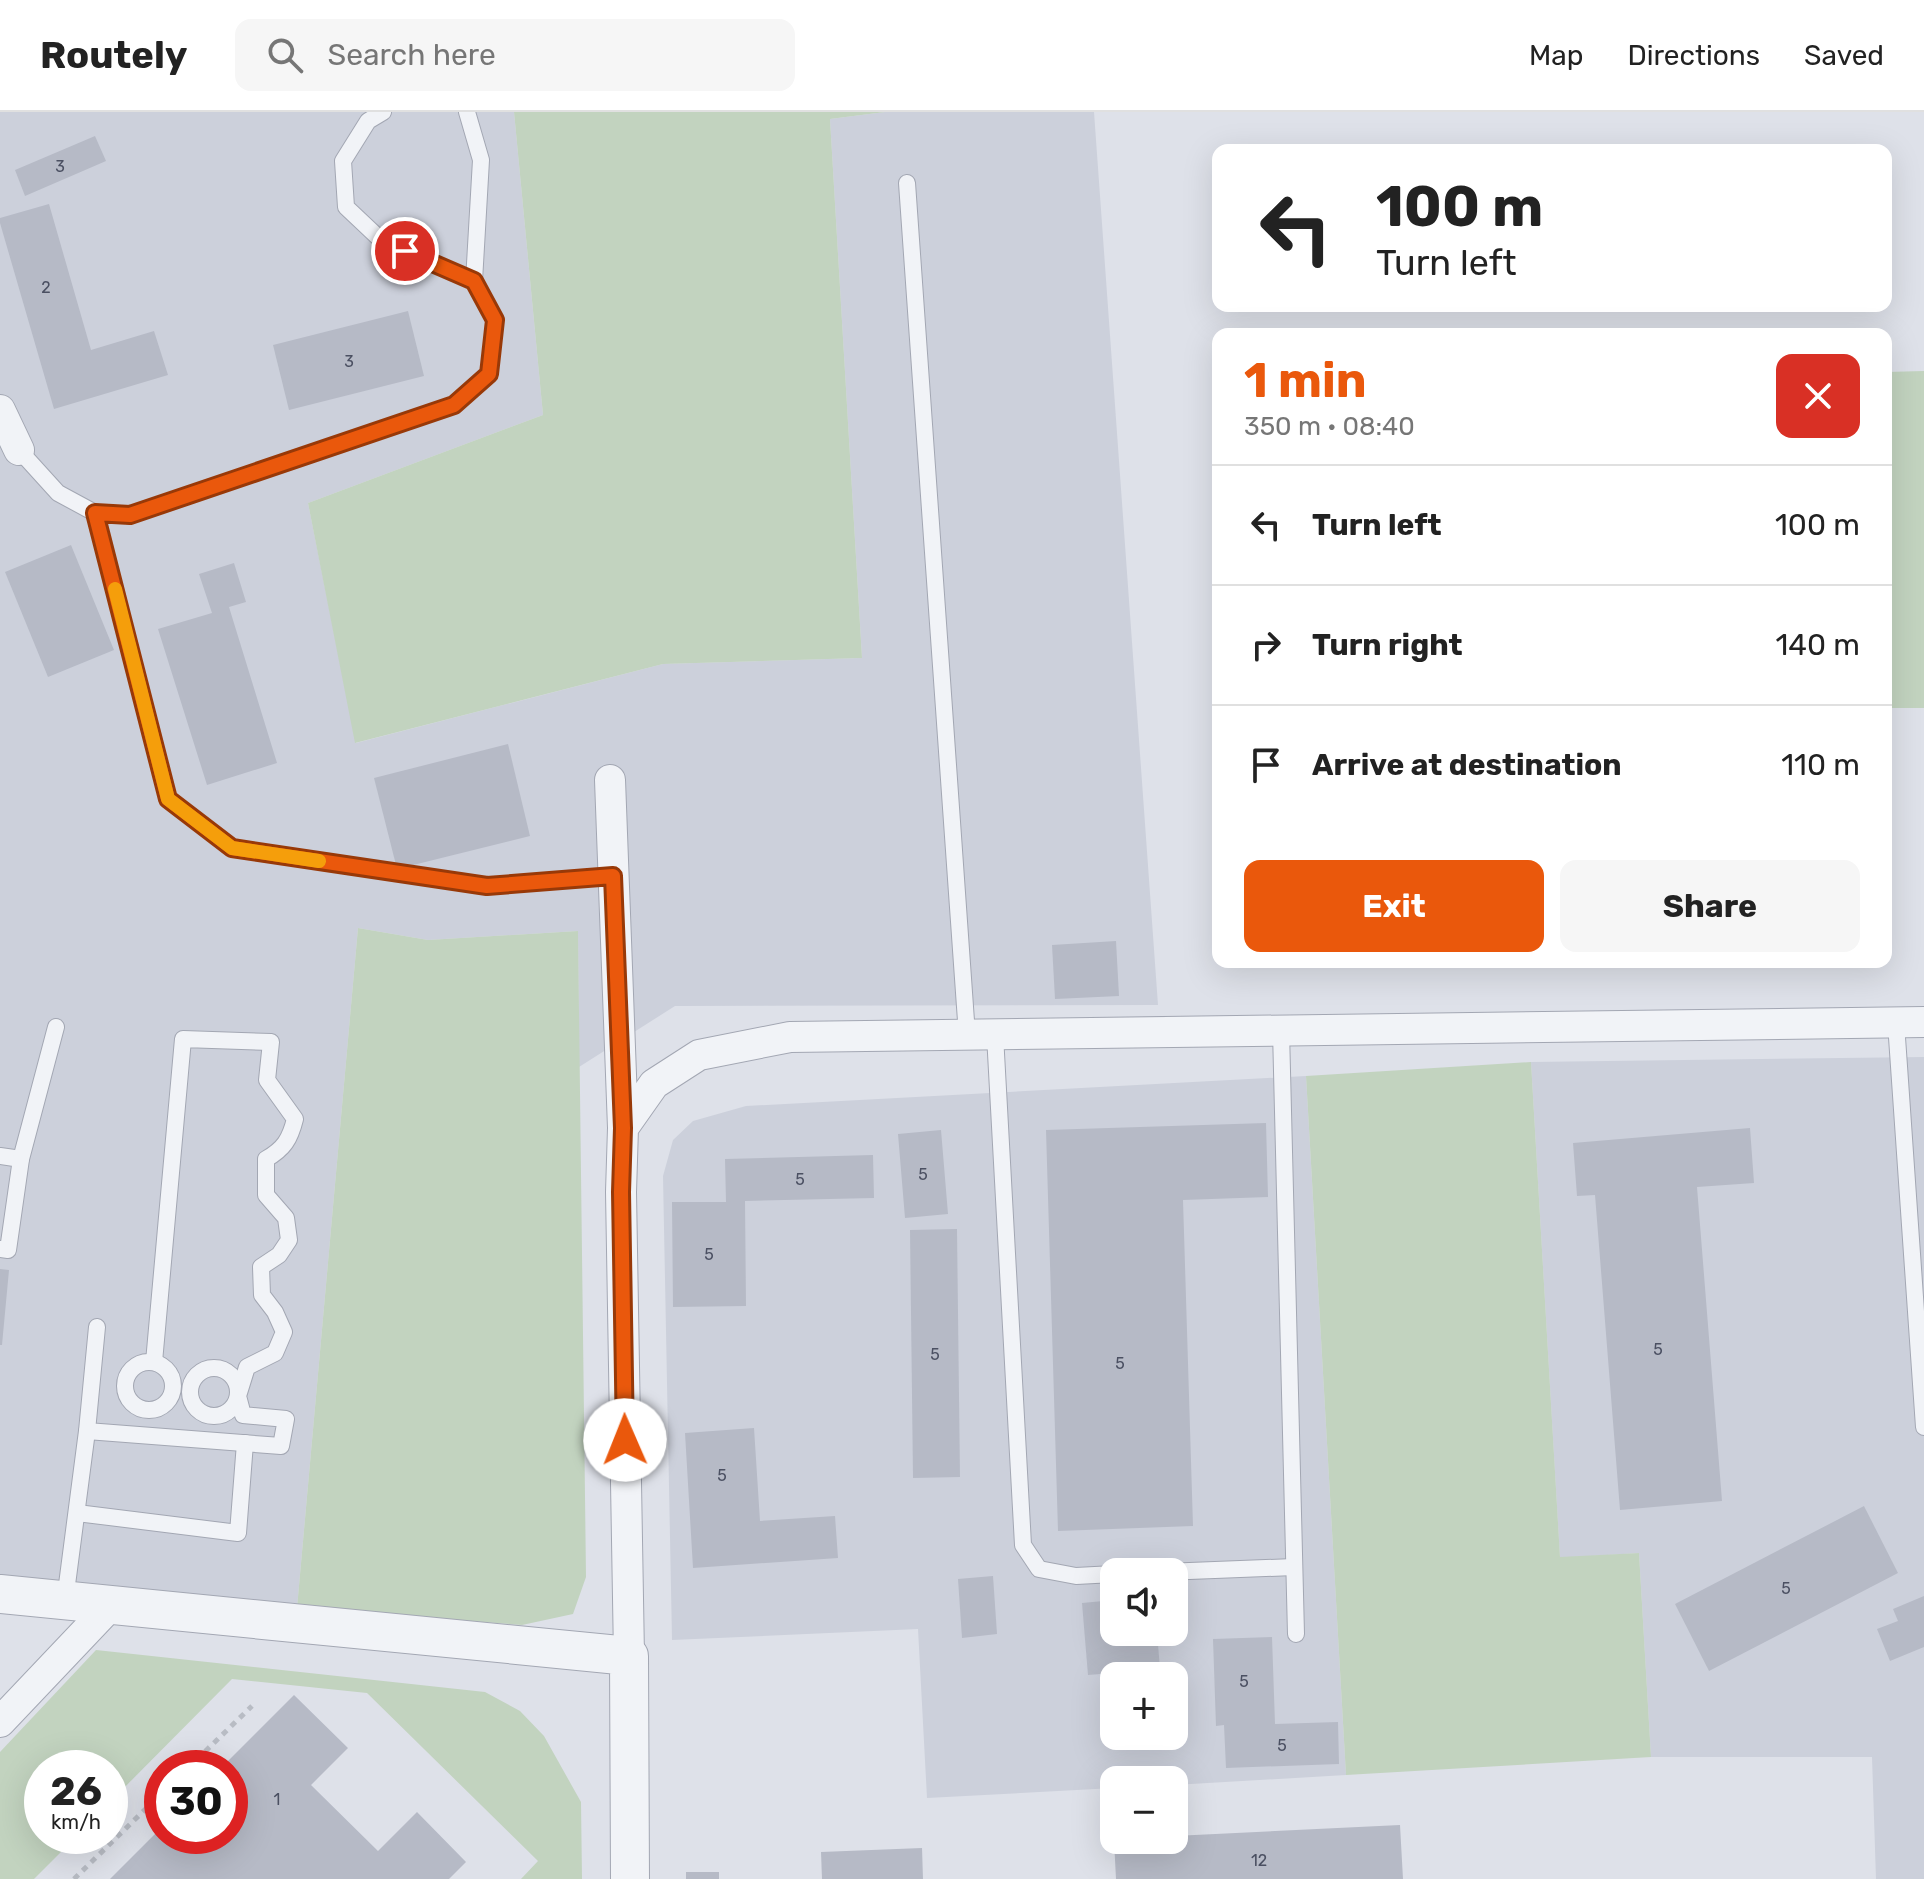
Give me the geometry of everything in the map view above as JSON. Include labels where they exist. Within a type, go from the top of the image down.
[{"type":"street","points":[[0,410],[19,450]]},
{"type":"street","points":[[610,780],[623,1128],[621,1192],[630,1879]]},
{"type":"street","points":[[623,1128],[654,1084],[699,1055],[790,1037],[1910,1022]]},
{"type":"street","points":[[0,1594],[629,1656]]},
{"type":"street","points":[[0,1722],[111,1605]]},
{"type":"lane","points":[[383,112],[368,121],[343,161],[346,207],[382,241],[474,281]]},
{"type":"lane","points":[[19,450],[58,493],[95,513],[130,515],[454,405],[489,374],[495,320],[474,281],[481,160],[467,112]]},
{"type":"lane","points":[[907,183],[1023,1545],[1039,1569],[1076,1576],[1100,1575]]},
{"type":"lane","points":[[95,513],[168,799],[232,848],[487,886],[613,876]]},
{"type":"lane","points":[[1910,1022],[1924,1427]]},
{"type":"lane","points":[[0,1249],[8,1250],[7,1203],[56,1027]]},
{"type":"lane","points":[[1281,1031],[1296,1634]]},
{"type":"lane","points":[[87,1431],[281,1446],[286,1419],[243,1415],[238,1396],[247,1367],[275,1353],[284,1332],[275,1312],[262,1295],[261,1267],[279,1255],[289,1240],[286,1218],[266,1195],[266,1159],[279,1152],[290,1138],[295,1119],[267,1080],[271,1042],[183,1039],[154,1362]]},
{"type":"lane","points":[[0,1156],[21,1159]]},
{"type":"lane","points":[[65,1600],[97,1327]]},
{"type":"lane","points":[[77,1513],[238,1533],[245,1443]]},
{"type":"lane","points":[[1188,1571],[1294,1567]]},
{"type":"path","points":[[207,1750],[252,1706]]},
{"type":"path","points":[[74,1879],[144,1811]]},
{"type":"shaded area","points":[[0,112],[514,112],[543,415],[308,503],[356,743],[663,664],[862,658],[830,119],[885,112],[1094,112],[1158,1005],[675,1006],[579,1067],[578,931],[428,940],[358,928],[297,1608],[0,1577]]},
{"type":"shaded area","points":[[1924,1057],[1924,1879],[1876,1879],[1872,1757],[1651,1757],[1639,1553],[1560,1558],[1531,1062]]},
{"type":"shaded area","points":[[1306,1076],[1346,1775],[1188,1784],[1188,1766],[1100,1766],[1100,1789],[927,1798],[918,1629],[672,1640],[663,1176],[673,1140],[693,1121],[746,1106]]},
{"type":"green space","points":[[514,112],[885,112],[830,119],[862,658],[663,664],[355,743],[308,503],[543,415]]},
{"type":"green space","points":[[1924,371],[1924,708],[1892,708],[1892,372]]},
{"type":"green space","points":[[358,928],[428,940],[578,931],[586,1577],[573,1614],[522,1625],[297,1608]]},
{"type":"green space","points":[[1531,1062],[1560,1557],[1639,1553],[1651,1757],[1346,1775],[1306,1076]]},
{"type":"green space","points":[[96,1650],[485,1692],[520,1711],[544,1736],[581,1802],[582,1879],[521,1879],[538,1861],[367,1693],[232,1679],[162,1750],[144,1750],[144,1768],[128,1784],[128,1750],[24,1750],[24,1854],[59,1854],[34,1879],[0,1879],[0,1752]]},
{"type":"building","points":[[95,136],[106,161],[25,196],[15,170]]},
{"type":"building","points":[[49,204],[91,350],[154,331],[168,375],[54,409],[0,223],[0,218]]},
{"type":"building","points":[[408,311],[424,376],[289,410],[273,345]]},
{"type":"building","points":[[71,545],[114,650],[48,677],[5,572]]},
{"type":"building","points":[[234,563],[246,602],[229,607],[277,763],[207,785],[158,629],[212,613],[199,574]]},
{"type":"building","points":[[508,744],[530,836],[397,869],[374,778]]},
{"type":"building","points":[[1116,941],[1119,996],[1055,999],[1052,945]]},
{"type":"building","points":[[1266,1123],[1268,1197],[1183,1200],[1193,1526],[1058,1531],[1046,1130]]},
{"type":"building","points":[[1750,1128],[1754,1183],[1697,1187],[1722,1501],[1620,1510],[1595,1195],[1577,1196],[1573,1143]]},
{"type":"building","points":[[941,1130],[948,1214],[905,1218],[898,1134]]},
{"type":"building","points":[[873,1155],[874,1198],[745,1201],[746,1306],[673,1307],[672,1202],[726,1202],[725,1159]]},
{"type":"building","points":[[957,1229],[960,1477],[913,1478],[910,1230]]},
{"type":"building","points":[[0,1269],[9,1270],[2,1345],[0,1345]]},
{"type":"building","points":[[754,1428],[760,1521],[835,1516],[838,1558],[693,1568],[685,1433]]},
{"type":"building","points":[[1864,1506],[1898,1573],[1709,1671],[1675,1604]]},
{"type":"building","points":[[993,1576],[997,1634],[962,1638],[958,1579]]},
{"type":"building","points":[[1924,1596],[1924,1647],[1890,1661],[1877,1629],[1898,1621],[1893,1609]]},
{"type":"building","points":[[1100,1601],[1100,1646],[1158,1646],[1159,1662],[1100,1662],[1100,1674],[1088,1675],[1082,1603]]},
{"type":"building","points":[[1272,1637],[1275,1724],[1338,1722],[1339,1764],[1226,1768],[1224,1725],[1216,1726],[1213,1639]]},
{"type":"building","points":[[294,1695],[348,1748],[311,1785],[378,1851],[417,1812],[466,1862],[449,1879],[110,1879],[144,1845],[144,1854],[248,1854],[248,1750],[239,1750]]},
{"type":"building","points":[[1400,1825],[1403,1879],[1116,1879],[1115,1854],[1188,1854],[1188,1835]]},
{"type":"building","points":[[922,1848],[923,1879],[822,1879],[821,1852]]},
{"type":"building","points":[[686,1872],[719,1872],[719,1879],[686,1879]]},
{"type":"slow traffic","points":[[115,589],[168,799],[232,848],[319,861]]},
{"type":"route","points":[[405,251],[474,281],[495,320],[489,374],[454,405],[130,515],[95,513],[168,799],[232,848],[487,886],[613,876],[623,1128],[621,1192],[625,1440]]}]
